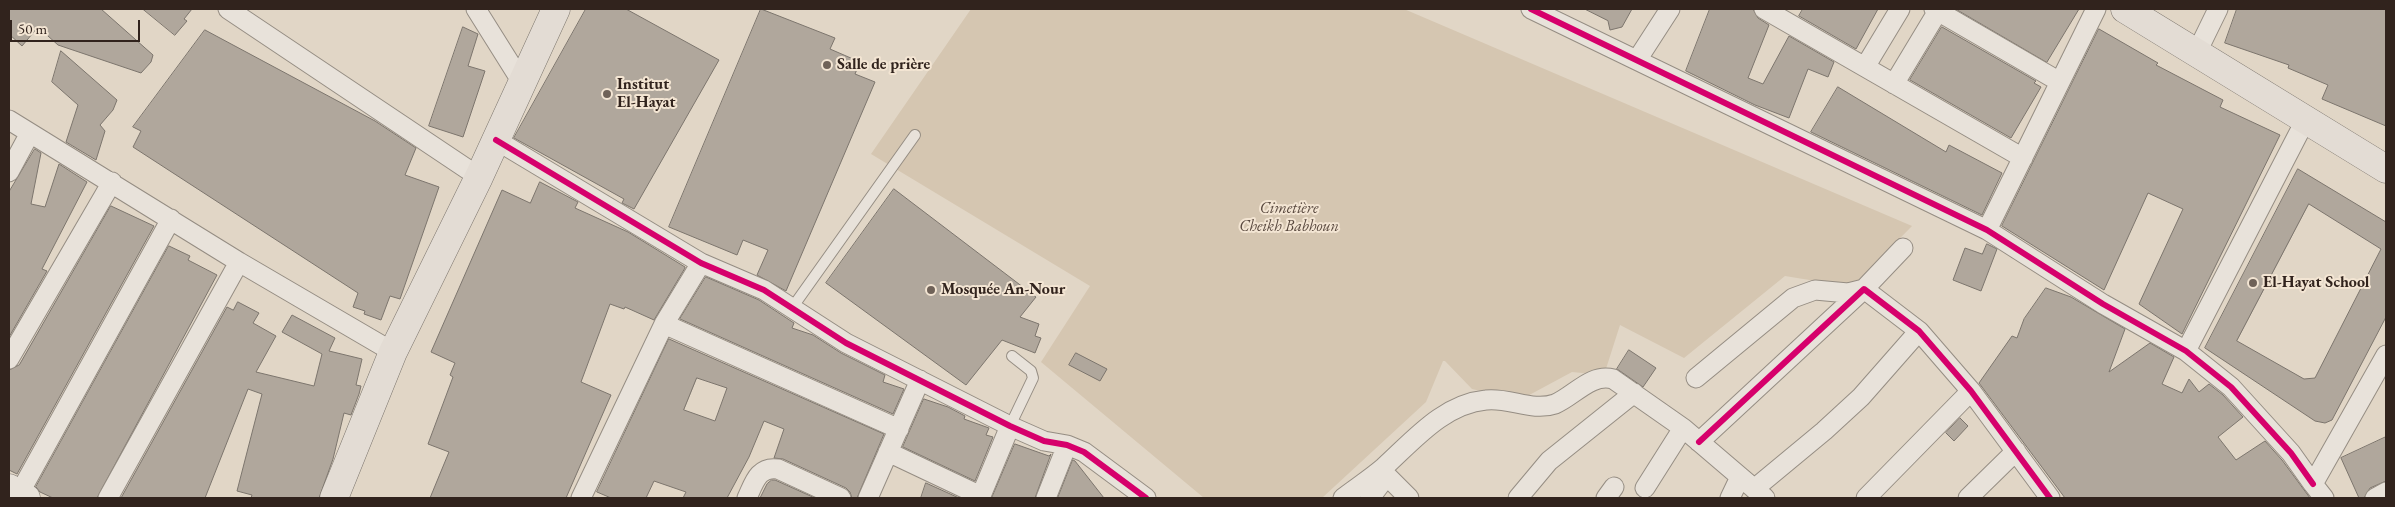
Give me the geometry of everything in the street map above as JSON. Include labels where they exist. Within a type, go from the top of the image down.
[{"type":"main road","points":[[334,498],[393,352],[479,177],[556,9]]},
{"type":"main road","points":[[2125,9],[2200,45],[2386,149]]},
{"type":"main road","points":[[2157,9],[2200,45],[2306,118],[2386,168]]},
{"type":"street","points":[[228,9],[479,177]]},
{"type":"street","points":[[476,9],[523,84]]},
{"type":"street","points":[[1531,9],[1987,230],[2103,304],[2186,351],[2231,386],[2291,453],[2319,491],[2386,355]]},
{"type":"street","points":[[1637,60],[1670,9]]},
{"type":"street","points":[[1764,9],[2023,158]]},
{"type":"street","points":[[1865,67],[1900,9]]},
{"type":"street","points":[[1987,230],[2096,9]]},
{"type":"street","points":[[2200,45],[2218,9]]},
{"type":"street","points":[[1894,84],[1936,10],[2060,82]]},
{"type":"street","points":[[2186,351],[2306,118]]},
{"type":"street","points":[[9,120],[239,262],[393,352]]},
{"type":"street","points":[[9,172],[30,133]]},
{"type":"street","points":[[496,140],[701,263],[764,290],[846,343],[1010,426],[1044,441],[1067,445],[1084,452],[1146,498]]},
{"type":"street","points":[[9,359],[112,182]]},
{"type":"street","points":[[18,494],[171,219]]},
{"type":"street","points":[[1699,442],[1864,289],[1903,248]]},
{"type":"street","points":[[108,498],[239,262]]},
{"type":"street","points":[[584,497],[664,324],[701,263]]},
{"type":"street","points":[[1696,378],[1793,298],[1815,290],[1848,292],[1864,289],[1919,331],[1971,391],[2050,498]]},
{"type":"street","points":[[664,324],[898,428]]},
{"type":"street","points":[[1730,498],[1753,488],[1824,432],[1861,397],[1919,331]]},
{"type":"street","points":[[1343,498],[1384,473],[1442,416],[1466,405],[1487,400],[1539,406],[1554,404],[1601,378],[1613,379],[1683,428],[1753,488]]},
{"type":"street","points":[[868,498],[920,380]]},
{"type":"street","points":[[1866,498],[1971,391]]},
{"type":"street","points":[[1518,498],[1549,461],[1634,393]]},
{"type":"street","points":[[888,452],[980,497],[1010,426]]},
{"type":"street","points":[[1645,488],[1683,428]]},
{"type":"street","points":[[1046,498],[1067,445]]},
{"type":"street","points":[[1968,498],[2016,451]]},
{"type":"street","points":[[748,498],[757,476],[762,470],[770,468],[778,469],[841,498]]},
{"type":"street","points":[[1370,498],[1384,473]]},
{"type":"street","points":[[1384,473],[1408,498]]},
{"type":"street","points":[[2376,498],[2386,492]]},
{"type":"lane","points":[[792,308],[915,135]]},
{"type":"lane","points":[[1010,426],[1032,378],[1031,371],[1012,356]]},
{"type":"green space","name":"Cimetière Cheikh Babhoun","points":[[971,9],[1404,9],[1912,226],[1852,287],[1785,276],[1684,358],[1620,325],[1604,375],[1572,372],[1520,400],[1472,389],[1443,361],[1426,402],[1322,498],[1204,498],[1041,362],[1090,286],[871,154]]},
{"type":"building","points":[[9,9],[101,9],[153,55],[151,62],[141,73],[58,45],[38,27],[22,46],[9,34]]},
{"type":"building","points":[[143,9],[192,9],[184,19],[187,21],[175,35]]},
{"type":"building","name":"Institut El-Hayat","points":[[586,9],[626,9],[719,60],[634,209],[622,203],[624,199],[514,138]]},
{"type":"building","name":"Institut El-Hayat","points":[[761,9],[835,38],[830,49],[860,62],[855,74],[875,82],[786,291],[757,275],[768,250],[743,240],[737,255],[669,227]]},
{"type":"building","points":[[1585,9],[1632,9],[1622,27],[1610,30],[1608,21]]},
{"type":"building","points":[[1710,9],[1753,9],[1758,18],[1769,25],[1748,78],[1763,84],[1789,36],[1834,62],[1828,77],[1808,69],[1789,118],[1755,105],[1686,71]]},
{"type":"building","points":[[1803,9],[1878,9],[1856,49],[1799,16]]},
{"type":"building","points":[[1956,9],[2079,9],[2047,62]]},
{"type":"building","points":[[2237,9],[2386,9],[2386,126],[2322,99],[2328,85],[2288,68],[2289,65],[2225,43]]},
{"type":"building","points":[[463,27],[478,34],[468,66],[485,71],[463,137],[429,126]]},
{"type":"building","points":[[1942,27],[2036,81],[2034,83],[2041,87],[2011,138],[1910,80]]},
{"type":"building","points":[[2099,29],[2158,63],[2156,65],[2223,100],[2220,107],[2280,135],[2182,334],[2139,304],[2183,209],[2148,193],[2104,290],[2002,226]]},
{"type":"building","points":[[205,30],[375,121],[416,148],[405,175],[439,187],[400,299],[390,296],[381,320],[364,314],[365,311],[353,307],[358,293],[133,147],[141,131],[133,127]]},
{"type":"building","points":[[61,51],[117,100],[113,110],[100,125],[105,131],[96,160],[66,142],[78,105],[52,82]]},
{"type":"building","points":[[1838,87],[1946,152],[1949,145],[2002,173],[1982,215],[1811,132]]},
{"type":"building","points":[[35,149],[41,153],[31,204],[45,207],[59,164],[87,182],[42,269],[47,271],[9,337],[9,192]]},
{"type":"building","name":"El-Hayat School","points":[[2298,169],[2386,222],[2386,317],[2332,420],[2325,423],[2315,421],[2205,348]],"holes":[[[2309,204],[2381,249],[2315,378],[2304,379],[2237,341]]]},
{"type":"building","points":[[540,182],[578,202],[575,208],[628,232],[685,268],[654,320],[625,307],[624,309],[610,304],[581,382],[611,395],[566,498],[430,498],[449,452],[428,444],[453,377],[450,375],[455,363],[431,352],[502,190],[530,203]]},
{"type":"building","name":"Mosquée An-Nour","points":[[894,189],[1036,297],[1020,317],[1039,324],[1035,336],[1041,338],[1035,353],[1002,340],[966,385],[826,283]]},
{"type":"building","points":[[111,206],[154,226],[17,474],[9,470],[9,370],[19,365]]},
{"type":"building","points":[[1987,244],[1997,249],[1981,291],[1953,280],[1965,248],[1982,254]]},
{"type":"building","points":[[169,246],[190,256],[188,260],[217,275],[97,498],[53,498],[40,492],[36,487]]},
{"type":"building","points":[[706,277],[759,300],[794,323],[792,328],[813,335],[841,353],[885,375],[883,382],[904,389],[893,414],[680,319]]},
{"type":"building","points":[[2046,288],[2071,297],[2125,329],[2109,372],[2150,343],[2174,357],[2162,384],[2182,393],[2189,379],[2199,392],[2209,384],[2223,395],[2243,417],[2218,437],[2236,460],[2265,441],[2282,460],[2310,498],[2065,498],[1979,383],[2012,336],[2017,338],[2024,319]]},
{"type":"building","points":[[238,302],[259,313],[253,323],[276,336],[256,372],[314,386],[322,354],[282,332],[292,315],[335,338],[329,351],[362,359],[356,385],[361,386],[359,394],[351,415],[344,413],[333,459],[319,498],[251,498],[252,495],[237,491],[262,394],[248,389],[205,498],[121,498],[227,307],[233,310]]},
{"type":"building","points":[[669,339],[884,434],[857,498],[852,498],[846,488],[783,459],[774,458],[784,429],[764,421],[749,457],[727,498],[683,498],[686,492],[654,481],[646,498],[611,498],[597,492]],"holes":[[[697,378],[727,388],[715,421],[684,410]]]},
{"type":"building","points":[[1629,350],[1656,368],[1643,387],[1617,369]]},
{"type":"building","points":[[1076,353],[1107,369],[1100,381],[1069,365]]},
{"type":"building","points":[[924,399],[948,407],[965,416],[964,419],[989,428],[986,435],[993,437],[975,481],[903,447]]},
{"type":"building","points":[[1960,418],[1968,426],[1954,441],[1946,433]]},
{"type":"building","points":[[2386,437],[2386,481],[2370,488],[2364,498],[2359,498],[2341,458]]},
{"type":"building","points":[[1015,444],[1049,456],[1051,454],[1035,498],[992,498]]},
{"type":"building","points":[[1073,460],[1075,461],[1104,498],[1058,498]]},
{"type":"building","points":[[772,480],[815,498],[760,498],[767,484]]},
{"type":"building","points":[[926,483],[959,498],[921,498]]},
{"type":"cycle path","points":[[1531,9],[1987,230],[2103,304],[2186,351],[2231,387],[2291,453],[2313,484]]},
{"type":"cycle path","points":[[496,140],[701,263],[764,290],[846,343],[1010,426],[1044,441],[1067,445],[1084,452],[1146,498]]},
{"type":"cycle path","points":[[1699,442],[1864,289],[1919,331],[1971,391],[2050,498]]},
{"type":"place","name":"Salle de prière","points":[[827,65]]},
{"type":"place","name":"Institut El-Hayat","points":[[607,94]]},
{"type":"place","name":"El-Hayat School","points":[[2253,283]]},
{"type":"place","name":"Mosquée An-Nour","points":[[931,290]]}]
